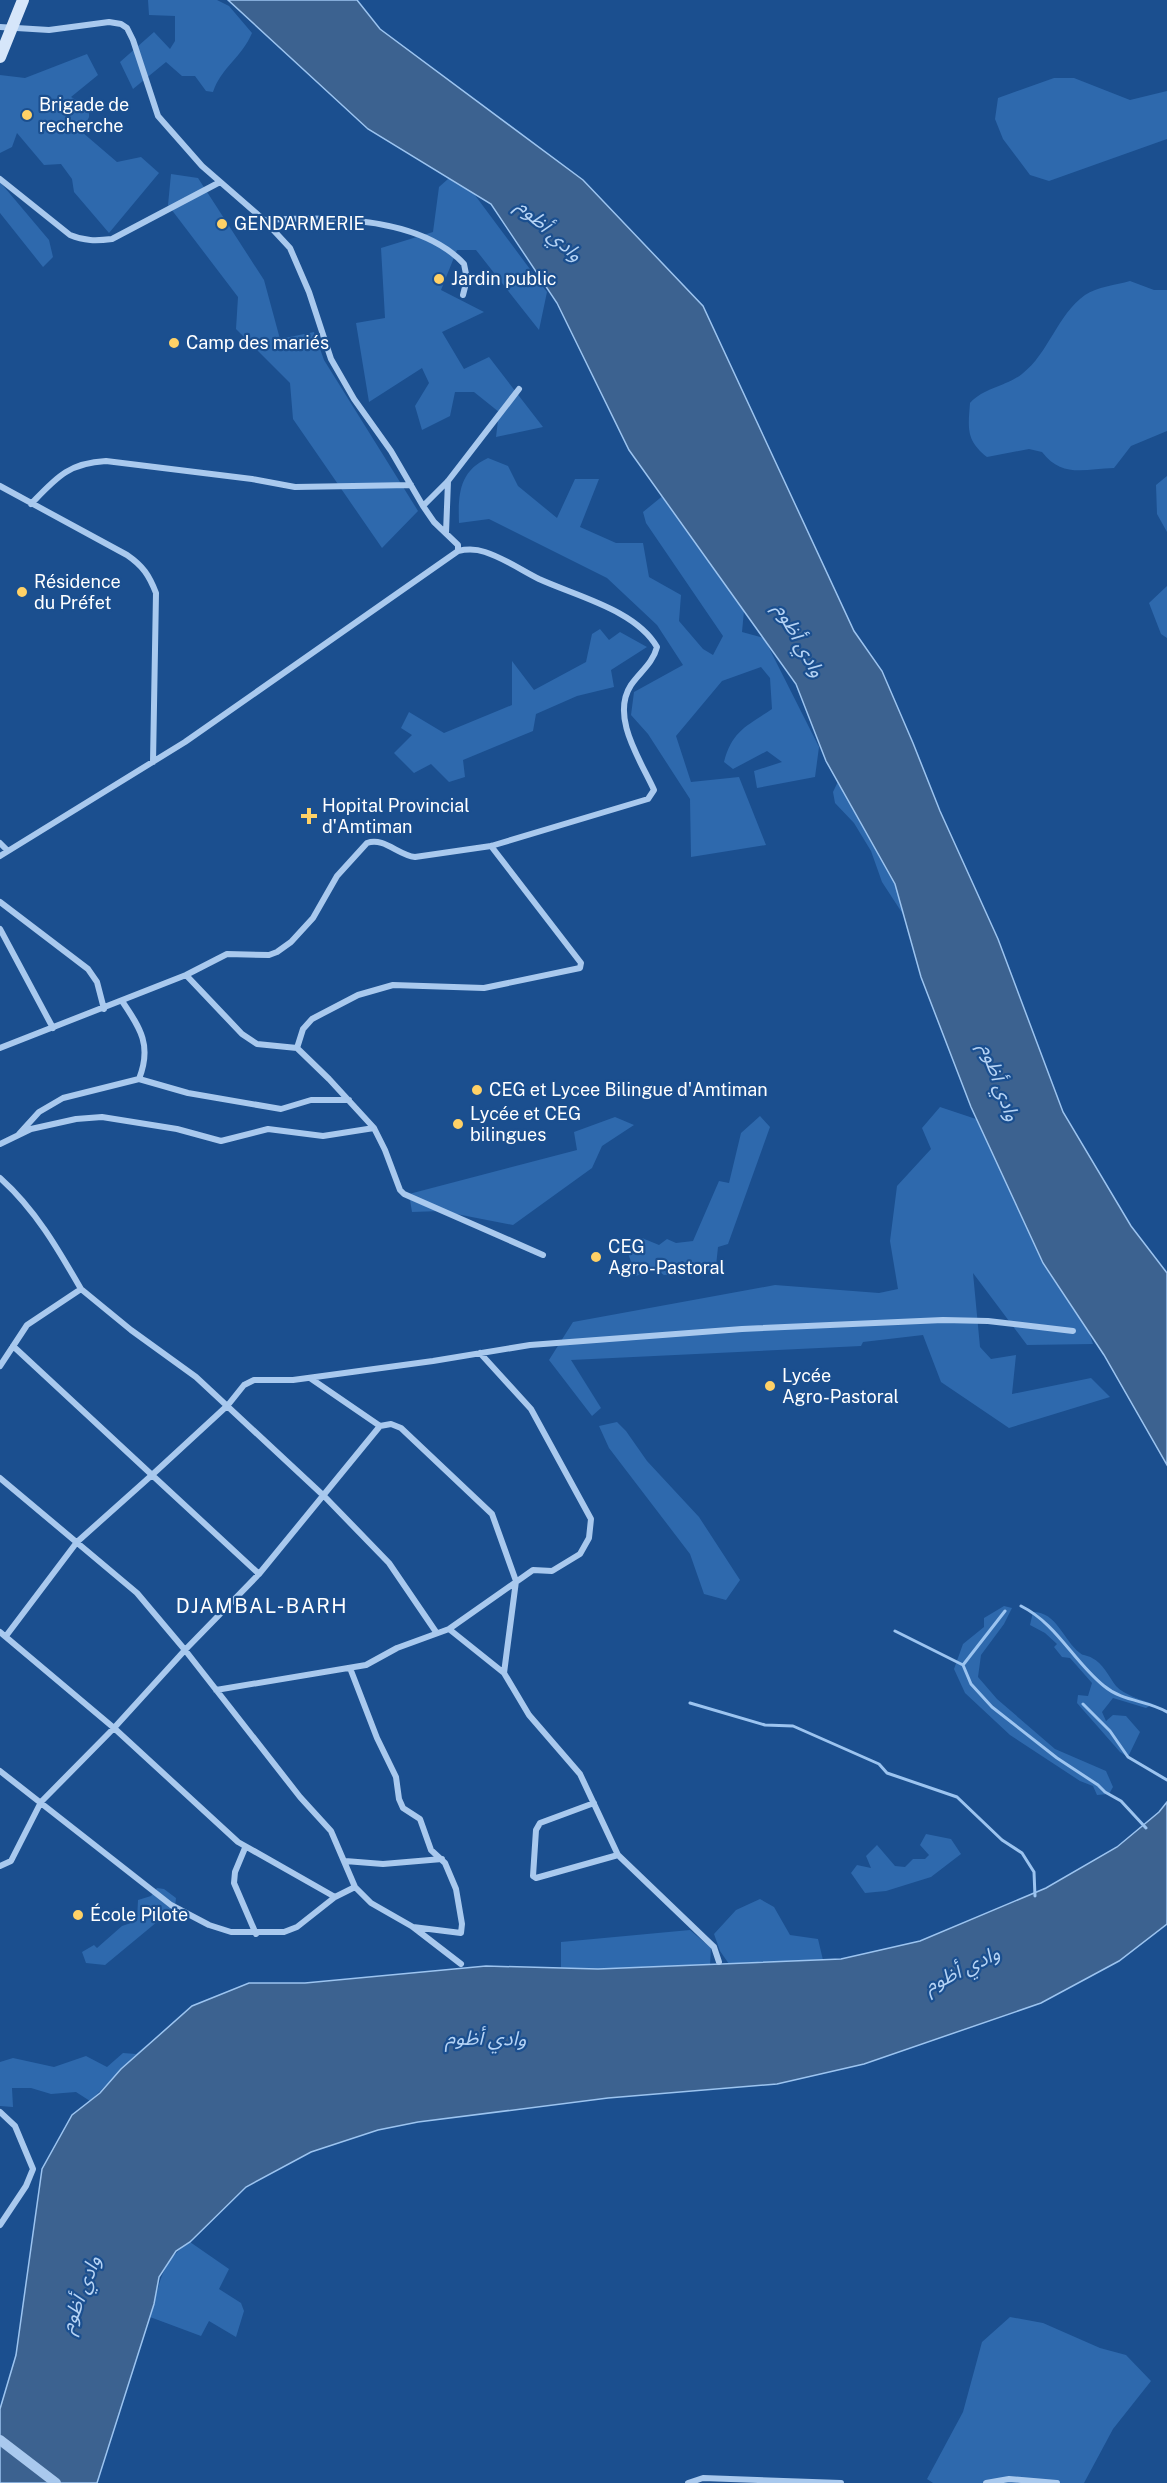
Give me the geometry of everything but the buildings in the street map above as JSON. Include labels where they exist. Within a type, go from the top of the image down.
[{"type":"main road","points":[[0,57],[6,27],[23,0]]},
{"type":"street","points":[[6,27],[49,30],[100,23],[121,24],[133,40],[158,116],[180,143],[264,220],[290,248],[309,292],[331,359],[354,399],[391,451],[423,506],[458,545],[458,551]]},
{"type":"street","points":[[0,179],[70,235],[82,240],[96,241],[112,239],[220,182]]},
{"type":"street","points":[[264,220],[332,218],[399,230],[426,239],[464,264],[467,279],[463,295]]},
{"type":"street","points":[[423,506],[448,481],[519,389]]},
{"type":"street","points":[[31,504],[69,469],[86,462],[106,461],[252,478],[295,488],[411,485]]},
{"type":"street","points":[[446,533],[448,481]]},
{"type":"street","points":[[0,486],[127,555],[143,566],[150,578],[156,592],[153,762]]},
{"type":"street","points":[[0,856],[153,762],[458,551],[469,549],[485,552],[562,590],[617,612],[653,640],[657,647],[655,656],[630,687],[625,701],[624,718],[654,790],[652,795],[491,846],[415,857],[407,856],[382,843],[375,841],[367,843],[337,876],[313,918],[291,942],[269,955],[227,954],[186,975],[104,1009],[0,1048]]},
{"type":"street","points":[[0,843],[8,851]]},
{"type":"street","points":[[297,1048],[303,1029],[312,1019],[358,995],[393,985],[484,988],[580,968],[581,963],[491,846]]},
{"type":"street","points":[[0,902],[88,969],[97,982],[104,1009]]},
{"type":"street","points":[[0,929],[53,1028]]},
{"type":"street","points":[[186,975],[242,1034],[257,1044],[297,1048],[349,1100],[374,1128],[400,1190],[404,1194],[543,1255]]},
{"type":"street","points":[[123,1001],[142,1032],[145,1062],[139,1080]]},
{"type":"street","points":[[17,1136],[39,1113],[63,1098],[139,1080],[188,1093],[281,1109],[311,1100],[349,1100]]},
{"type":"street","points":[[0,1144],[53,1124],[102,1117],[177,1129],[221,1141],[268,1129],[323,1137],[374,1128]]},
{"type":"street","points":[[0,1178],[22,1199],[50,1236],[81,1289],[131,1330],[196,1377],[324,1497],[389,1563],[436,1632]]},
{"type":"street","points":[[0,1366],[27,1325],[81,1289]]},
{"type":"street","points":[[335,1897],[245,1848],[114,1728],[2,1633],[77,1542],[152,1476],[228,1405],[249,1382],[310,1378],[530,1345],[742,1329],[943,1320],[988,1322],[1073,1331]]},
{"type":"street","points":[[13,1346],[259,1574]]},
{"type":"street","points":[[216,1690],[366,1665],[436,1632],[444,1632],[533,1570],[552,1571],[580,1554],[589,1538],[591,1519],[531,1409],[480,1353]]},
{"type":"street","points":[[310,1378],[380,1426]]},
{"type":"street","points":[[0,1866],[10,1861],[41,1802],[259,1574],[380,1426],[391,1424],[401,1428],[490,1510],[516,1581],[504,1673]]},
{"type":"street","points":[[0,1478],[137,1593],[185,1650],[300,1797],[331,1831],[355,1887],[371,1903],[413,1927],[461,1964]]},
{"type":"street","points":[[449,1629],[504,1673],[529,1715],[580,1774],[618,1855],[714,1947],[719,1962]]},
{"type":"street","points":[[350,1668],[396,1777],[399,1799],[404,1808],[420,1819],[431,1850],[442,1859],[456,1889],[462,1924],[461,1933],[413,1927]]},
{"type":"street","points":[[0,1771],[171,1905],[209,1925],[231,1932],[256,1934],[290,1931],[335,1897],[355,1887]]},
{"type":"street","points":[[594,1803],[540,1823],[536,1830],[533,1876],[537,1878],[618,1855]]},
{"type":"street","points":[[245,1848],[235,1872],[234,1883],[256,1934]]},
{"type":"street","points":[[345,1861],[383,1864],[442,1859]]},
{"type":"street","points":[[0,2112],[15,2126],[33,2169],[26,2187],[0,2225]]},
{"type":"street","points":[[0,2440],[56,2483]]},
{"type":"street","points":[[688,2483],[703,2478],[841,2483]]},
{"type":"street","points":[[986,2483],[1009,2479],[1057,2483]]},
{"type":"shaded area","points":[[148,0],[217,0],[229,6],[252,33],[243,49],[221,76],[213,92],[206,91],[195,76],[182,76],[166,62],[133,89],[120,62],[154,32],[170,49],[175,41],[175,16],[149,15]]},
{"type":"shaded area","points":[[87,54],[98,75],[71,97],[89,107],[89,117],[82,132],[117,162],[141,157],[159,173],[109,233],[74,192],[72,179],[61,164],[44,165],[17,133],[12,147],[0,153],[0,75],[25,78]]},
{"type":"shaded area","points":[[1054,78],[1074,78],[1130,100],[1167,91],[1167,139],[1049,181],[1030,175],[1003,139],[995,119],[998,98]]},
{"type":"shaded area","points":[[457,171],[547,292],[539,330],[476,250],[457,250],[441,290],[484,312],[442,332],[464,369],[489,357],[543,427],[496,437],[499,412],[474,392],[455,392],[450,416],[422,430],[415,406],[429,383],[422,368],[369,402],[356,323],[385,318],[381,248],[433,232],[439,187]]},
{"type":"shaded area","points":[[171,174],[198,178],[264,280],[280,339],[314,332],[324,360],[418,511],[382,548],[293,419],[290,383],[236,329],[238,297],[168,205]]},
{"type":"shaded area","points":[[0,182],[49,240],[53,257],[43,267],[0,213]]},
{"type":"shaded area","points":[[1130,281],[1154,290],[1167,290],[1167,431],[1131,446],[1114,468],[1066,469],[1057,466],[1042,452],[1029,449],[987,457],[975,445],[970,433],[970,403],[982,394],[1022,374],[1039,356],[1067,313],[1085,295],[1101,288]]},
{"type":"shaded area","points":[[488,458],[508,466],[518,486],[557,518],[575,479],[599,479],[580,527],[616,543],[643,543],[649,577],[681,595],[679,621],[703,649],[713,655],[723,636],[646,523],[643,512],[681,481],[745,600],[742,632],[764,638],[819,747],[815,777],[757,788],[754,771],[782,762],[767,751],[733,769],[724,762],[736,736],[772,709],[770,678],[761,667],[722,681],[676,736],[691,782],[739,777],[766,845],[691,857],[690,799],[648,734],[631,715],[634,692],[683,665],[657,625],[607,578],[489,519],[459,523],[462,485],[471,470]]},
{"type":"shaded area","points":[[1167,476],[1167,532],[1157,514],[1156,485]]},
{"type":"shaded area","points":[[1167,586],[1167,638],[1161,634],[1149,603]]},
{"type":"shaded area","points":[[600,629],[609,640],[620,632],[647,647],[611,670],[614,687],[577,696],[536,714],[533,731],[463,760],[465,777],[449,782],[431,764],[414,773],[394,753],[412,735],[401,728],[409,712],[444,733],[512,705],[512,661],[534,690],[586,662],[592,634]]},
{"type":"shaded area","points":[[842,773],[882,826],[912,928],[882,882],[871,851],[854,823],[835,803],[833,792]]},
{"type":"shaded area","points":[[940,1107],[979,1120],[1083,1314],[1093,1344],[1027,1345],[973,1273],[980,1347],[991,1359],[1016,1355],[1012,1394],[1091,1378],[1110,1397],[1009,1428],[941,1382],[923,1335],[863,1342],[861,1346],[571,1360],[601,1408],[592,1416],[549,1360],[573,1322],[775,1285],[879,1293],[898,1289],[890,1241],[897,1186],[931,1149],[922,1128]]},
{"type":"shaded area","points":[[760,1116],[770,1127],[728,1244],[718,1247],[716,1266],[706,1273],[691,1273],[683,1261],[677,1263],[675,1274],[664,1275],[655,1269],[636,1276],[628,1253],[642,1253],[642,1238],[659,1245],[667,1239],[676,1243],[693,1241],[719,1181],[729,1183],[741,1133]]},
{"type":"shaded area","points":[[615,1117],[634,1125],[602,1146],[592,1168],[513,1225],[441,1211],[412,1212],[409,1194],[577,1150],[574,1132]]},
{"type":"shaded area","points":[[617,1422],[647,1461],[699,1517],[740,1580],[726,1600],[704,1594],[690,1554],[609,1448],[599,1426]]},
{"type":"shaded area","points":[[1004,1606],[1012,1608],[1004,1624],[981,1655],[978,1677],[997,1699],[1055,1749],[1106,1771],[1113,1787],[1109,1794],[1097,1795],[1093,1786],[1080,1781],[1010,1735],[965,1693],[954,1669],[963,1644],[984,1627],[984,1618]]},
{"type":"shaded area","points":[[1033,1612],[1041,1613],[1054,1622],[1074,1648],[1099,1663],[1106,1670],[1119,1689],[1153,1704],[1146,1708],[1113,1698],[1102,1712],[1106,1721],[1113,1715],[1126,1716],[1140,1732],[1128,1757],[1120,1752],[1077,1703],[1078,1695],[1088,1696],[1092,1683],[1070,1658],[1062,1657],[1054,1647],[1057,1644],[1045,1633],[1030,1625]]},
{"type":"shaded area","points":[[926,1834],[951,1839],[961,1854],[931,1877],[886,1891],[865,1893],[851,1873],[857,1865],[871,1868],[866,1856],[877,1845],[895,1866],[905,1867],[913,1859],[925,1859],[929,1855],[920,1845]]},
{"type":"shaded area","points":[[157,1888],[164,1889],[176,1898],[175,1907],[105,1965],[86,1963],[82,1952],[94,1945],[97,1948],[122,1926],[137,1921],[138,1900],[151,1896]]},
{"type":"shaded area","points":[[760,1899],[774,1907],[790,1935],[818,1939],[823,1960],[729,1964],[720,1951],[714,1934],[736,1910]]},
{"type":"shaded area","points":[[690,1930],[711,1948],[710,1965],[561,1968],[561,1942]]},
{"type":"shaded area","points":[[149,2043],[90,2101],[76,2092],[51,2094],[31,2088],[12,2088],[13,2107],[0,2106],[0,2062],[13,2058],[54,2067],[86,2056],[107,2067],[123,2053],[136,2054]]},
{"type":"shaded area","points":[[190,2242],[229,2269],[219,2289],[241,2303],[244,2311],[236,2337],[209,2321],[201,2336],[150,2317],[162,2275],[172,2257]]},
{"type":"shaded area","points":[[1010,2317],[1043,2323],[1100,2348],[1126,2355],[1151,2381],[1113,2429],[1084,2483],[933,2483],[927,2479],[963,2412],[982,2342]]},
{"type":"water","name":"وادي أظوم","points":[[228,0],[357,0],[380,29],[583,180],[703,306],[854,631],[882,671],[940,811],[998,939],[1063,1112],[1131,1226],[1167,1273],[1167,1465],[1104,1355],[1043,1263],[971,1107],[921,977],[895,884],[826,761],[796,684],[629,450],[557,303],[491,204],[368,129]]},
{"type":"water","name":"وادي أظوم","points":[[1167,1802],[1167,1924],[1119,1961],[1041,2003],[864,2064],[777,2084],[608,2098],[418,2122],[378,2130],[311,2152],[246,2187],[190,2242],[176,2251],[159,2277],[154,2304],[97,2483],[0,2483],[0,2409],[16,2355],[42,2169],[72,2115],[100,2093],[121,2069],[192,2006],[249,1983],[305,1983],[486,1966],[598,1969],[841,1959],[920,1941],[1046,1888],[1117,1847],[1159,1812]]},
{"type":"waterway","points":[[1021,1606],[1045,1623],[1104,1686],[1119,1695],[1167,1712]]},
{"type":"waterway","points":[[963,1665],[1005,1611]]},
{"type":"waterway","points":[[895,1631],[963,1665],[971,1684],[992,1707],[1057,1758],[1121,1801],[1146,1828]]},
{"type":"waterway","points":[[690,1703],[765,1725],[793,1726],[879,1764],[887,1773],[957,1797],[1002,1840],[1022,1853],[1034,1872],[1035,1896]]},
{"type":"waterway","points":[[1083,1704],[1110,1731],[1128,1757],[1167,1780]]},
{"type":"place","name":"Brigade de recherche","points":[[27,115]]},
{"type":"place","name":"GENDARMERIE","points":[[222,224]]},
{"type":"place","name":"Jardin public","points":[[439,279]]},
{"type":"place","name":"Camp des mariés","points":[[174,343]]},
{"type":"place","name":"Résidence du Préfet","points":[[22,592]]},
{"type":"place","name":"Hopital Provincial d'Amtiman","points":[[309,816]]},
{"type":"place","name":"CEG et Lycee Bilingue d'Amtiman","points":[[477,1090]]},
{"type":"place","name":"Lycée et CEG bilingues","points":[[458,1124]]},
{"type":"place","name":"CEG Agro-Pastoral","points":[[596,1257]]},
{"type":"place","name":"Lycée Agro-Pastoral","points":[[770,1386]]},
{"type":"place","name":"École Pilote","points":[[78,1915]]},
{"type":"district","name":"DJAMBAL-BARH","points":[[262,1606]]}]
